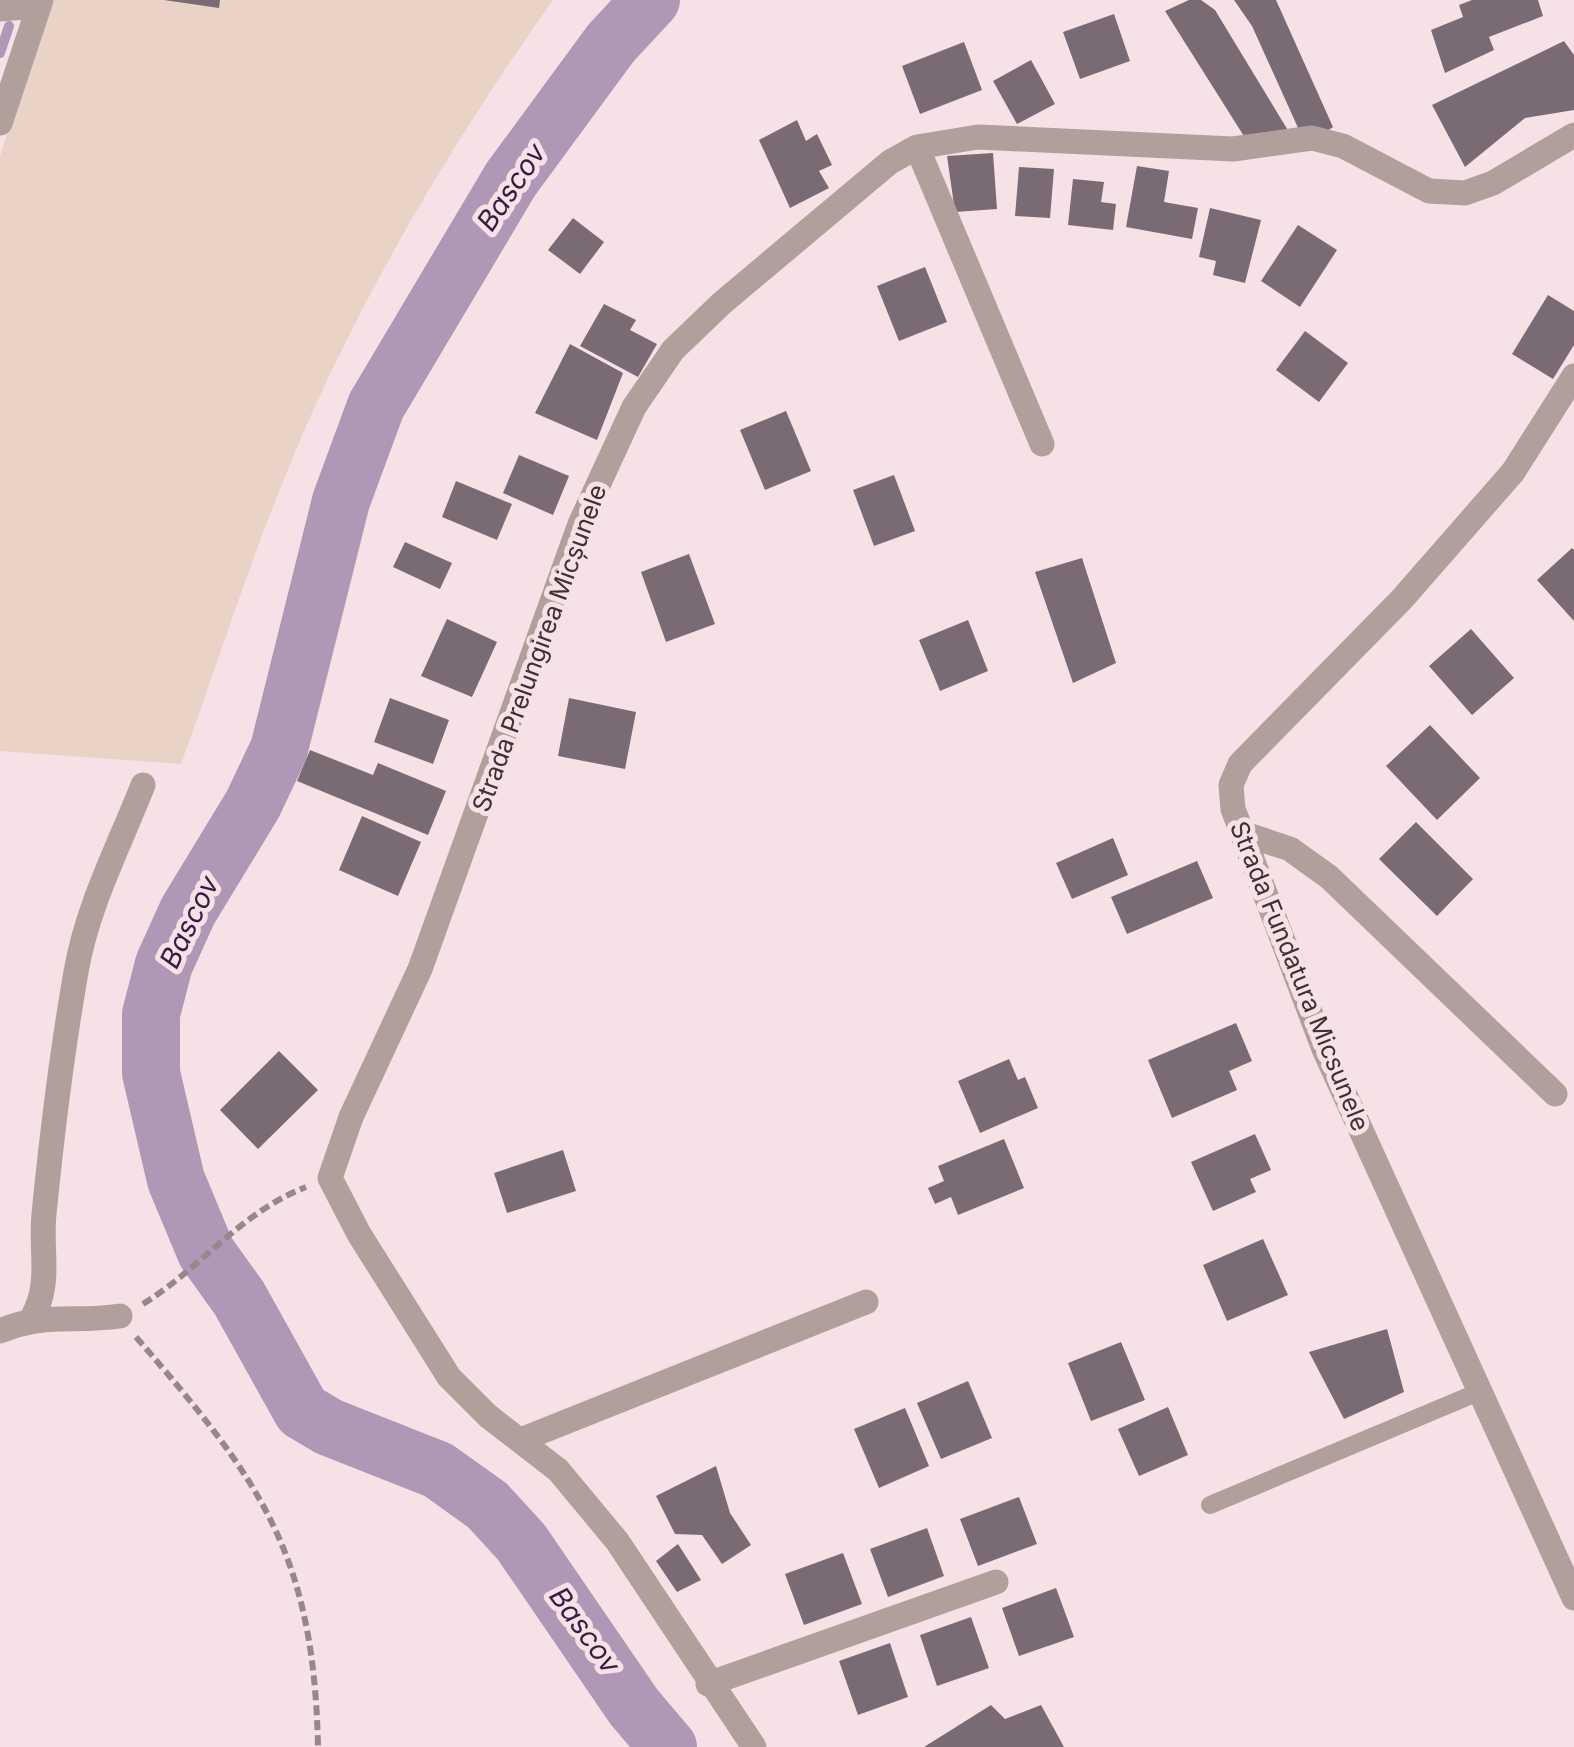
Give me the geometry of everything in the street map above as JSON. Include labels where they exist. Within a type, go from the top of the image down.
[{"type":"street","points":[[0,9],[40,3],[0,123]]},
{"type":"street","name":"Strada Prelungirea Micșunele","points":[[330,1178],[351,1117],[420,969],[580,524],[634,407],[673,350],[722,303],[890,162],[917,147],[978,137],[1233,149],[1312,138],[1343,146],[1429,191],[1465,193],[1493,183],[1574,135]]},
{"type":"street","points":[[917,147],[1042,444]]},
{"type":"street","name":"Strada Fundatura Micsunele","points":[[1574,376],[1514,472],[1402,599],[1240,764],[1230,785],[1242,833],[1324,1049],[1574,1598]]},
{"type":"street","points":[[32,1318],[43,1299],[46,1280],[43,1221],[76,967],[92,912],[143,785]]},
{"type":"street","points":[[1242,833],[1290,850],[1329,877],[1555,1094]]},
{"type":"street","points":[[330,1178],[359,1234],[450,1377],[488,1416],[523,1438],[558,1470],[617,1541],[708,1684],[754,1747]]},
{"type":"street","points":[[523,1438],[866,1302]]},
{"type":"street","points":[[0,1331],[32,1318],[91,1321],[116,1316]]},
{"type":"street","points":[[708,1684],[996,1582]]},
{"type":"lane","points":[[1210,1505],[1481,1392]]},
{"type":"path","points":[[318,1747],[312,1662],[298,1584],[281,1536],[228,1446],[116,1316],[189,1272],[206,1252],[254,1214],[284,1196],[330,1178]]},
{"type":"shaded area","points":[[7,0],[553,0],[439,174],[338,357],[268,519],[181,764],[0,751],[0,156],[41,27]]},
{"type":"building","points":[[164,0],[220,0],[219,8]]},
{"type":"building","points":[[1189,0],[1201,0],[1215,10],[1289,132],[1247,141],[1165,11]]},
{"type":"building","points":[[1234,0],[1276,0],[1333,127],[1323,134],[1299,130],[1252,26]]},
{"type":"building","points":[[1472,0],[1538,0],[1543,16],[1489,37],[1494,50],[1445,73],[1431,30],[1463,17],[1459,5]]},
{"type":"building","points":[[1114,14],[1130,61],[1080,79],[1063,32]]},
{"type":"building","points":[[1564,41],[1574,55],[1574,110],[1525,118],[1465,167],[1432,105]]},
{"type":"building","points":[[964,42],[982,90],[920,114],[902,66]]},
{"type":"building","points":[[1031,60],[1055,104],[1017,124],[993,81]]},
{"type":"building","points":[[797,120],[806,141],[817,134],[832,165],[819,171],[829,188],[790,208],[759,140]]},
{"type":"building","points":[[993,153],[997,209],[955,212],[947,156]]},
{"type":"building","points":[[1137,166],[1169,171],[1164,202],[1198,208],[1192,239],[1126,227]]},
{"type":"building","points":[[1019,167],[1054,169],[1050,218],[1015,216]]},
{"type":"building","points":[[1073,179],[1104,182],[1101,202],[1116,204],[1113,230],[1068,225]]},
{"type":"building","points":[[1210,208],[1261,220],[1245,283],[1213,275],[1216,261],[1199,257]]},
{"type":"building","points":[[573,218],[604,242],[580,274],[548,250]]},
{"type":"building","points":[[1298,225],[1337,250],[1300,307],[1261,281]]},
{"type":"building","points":[[925,267],[947,322],[899,341],[877,286]]},
{"type":"building","points":[[1548,295],[1574,311],[1574,345],[1553,379],[1512,354]]},
{"type":"building","points":[[604,304],[636,320],[630,330],[657,344],[638,377],[580,346]]},
{"type":"building","points":[[1305,331],[1348,363],[1319,402],[1276,370]]},
{"type":"building","points":[[570,344],[623,373],[597,440],[535,413]]},
{"type":"building","points":[[786,411],[811,471],[765,490],[740,430]]},
{"type":"building","points":[[519,455],[569,476],[553,515],[503,493]]},
{"type":"building","points":[[894,475],[915,531],[874,546],[853,490]]},
{"type":"building","points":[[456,481],[512,504],[497,540],[442,517]]},
{"type":"building","points":[[405,542],[452,563],[440,589],[393,567]]},
{"type":"building","points":[[1574,550],[1574,621],[1537,580]]},
{"type":"building","points":[[689,554],[715,624],[666,642],[641,572]]},
{"type":"building","points":[[1082,558],[1116,663],[1073,683],[1035,572]]},
{"type":"building","points":[[447,619],[497,642],[472,697],[421,676]]},
{"type":"building","points":[[968,620],[988,671],[940,691],[919,640]]},
{"type":"building","points":[[1471,629],[1514,678],[1472,715],[1429,666]]},
{"type":"building","points":[[390,698],[449,720],[433,764],[374,742]]},
{"type":"building","points":[[569,698],[636,712],[625,769],[558,756]]},
{"type":"building","points":[[1430,725],[1480,778],[1437,820],[1386,766]]},
{"type":"building","points":[[310,750],[373,775],[378,763],[446,791],[428,835],[297,781]]},
{"type":"building","points":[[362,816],[421,842],[398,896],[339,870]]},
{"type":"building","points":[[1416,822],[1473,879],[1437,916],[1379,859]]},
{"type":"building","points":[[1113,838],[1128,875],[1072,899],[1056,863]]},
{"type":"building","points":[[1197,861],[1213,898],[1127,934],[1111,897]]},
{"type":"building","points":[[1236,1023],[1252,1061],[1229,1071],[1237,1090],[1172,1118],[1148,1060]]},
{"type":"building","points":[[279,1051],[318,1090],[258,1149],[220,1110]]},
{"type":"building","points":[[1009,1059],[1018,1080],[1025,1077],[1038,1108],[980,1133],[958,1081]]},
{"type":"building","points":[[1255,1134],[1271,1170],[1250,1179],[1256,1192],[1213,1211],[1191,1162]]},
{"type":"building","points":[[1004,1139],[1024,1188],[958,1215],[951,1197],[935,1204],[928,1188],[944,1181],[938,1166]]},
{"type":"building","points":[[563,1150],[576,1191],[507,1213],[494,1173]]},
{"type":"building","points":[[1263,1239],[1288,1295],[1227,1321],[1203,1265]]},
{"type":"building","points":[[1387,1329],[1404,1392],[1344,1419],[1309,1352]]},
{"type":"building","points":[[1121,1342],[1145,1400],[1091,1421],[1068,1363]]},
{"type":"building","points":[[968,1381],[992,1438],[941,1459],[917,1403]]},
{"type":"building","points":[[1168,1407],[1188,1455],[1139,1476],[1118,1429]]},
{"type":"building","points":[[905,1408],[929,1466],[879,1488],[854,1429]]},
{"type":"building","points":[[716,1466],[730,1513],[751,1545],[722,1564],[702,1535],[675,1534],[656,1496]]},
{"type":"building","points":[[1019,1497],[1037,1544],[978,1566],[960,1519]]},
{"type":"building","points":[[927,1528],[944,1576],[888,1597],[870,1549]]},
{"type":"building","points":[[678,1544],[701,1580],[677,1592],[656,1561]]},
{"type":"building","points":[[843,1553],[862,1604],[804,1625],[785,1574]]},
{"type":"building","points":[[1056,1588],[1074,1637],[1019,1656],[1002,1608]]},
{"type":"building","points":[[971,1617],[989,1668],[937,1686],[920,1635]]},
{"type":"building","points":[[890,1643],[908,1697],[858,1715],[839,1661]]},
{"type":"building","points":[[991,1705],[1005,1719],[1041,1705],[1064,1747],[924,1747]]},
{"type":"waterway","name":"Bascov","points":[[651,0],[611,43],[511,179],[376,406],[341,501],[279,749],[253,804],[188,911],[164,964],[151,1014],[151,1073],[176,1180],[206,1252],[239,1298],[302,1411],[329,1427],[438,1470],[487,1505],[521,1542],[634,1707],[668,1747]]},
{"type":"waterway","points":[[0,53],[9,26]]}]
